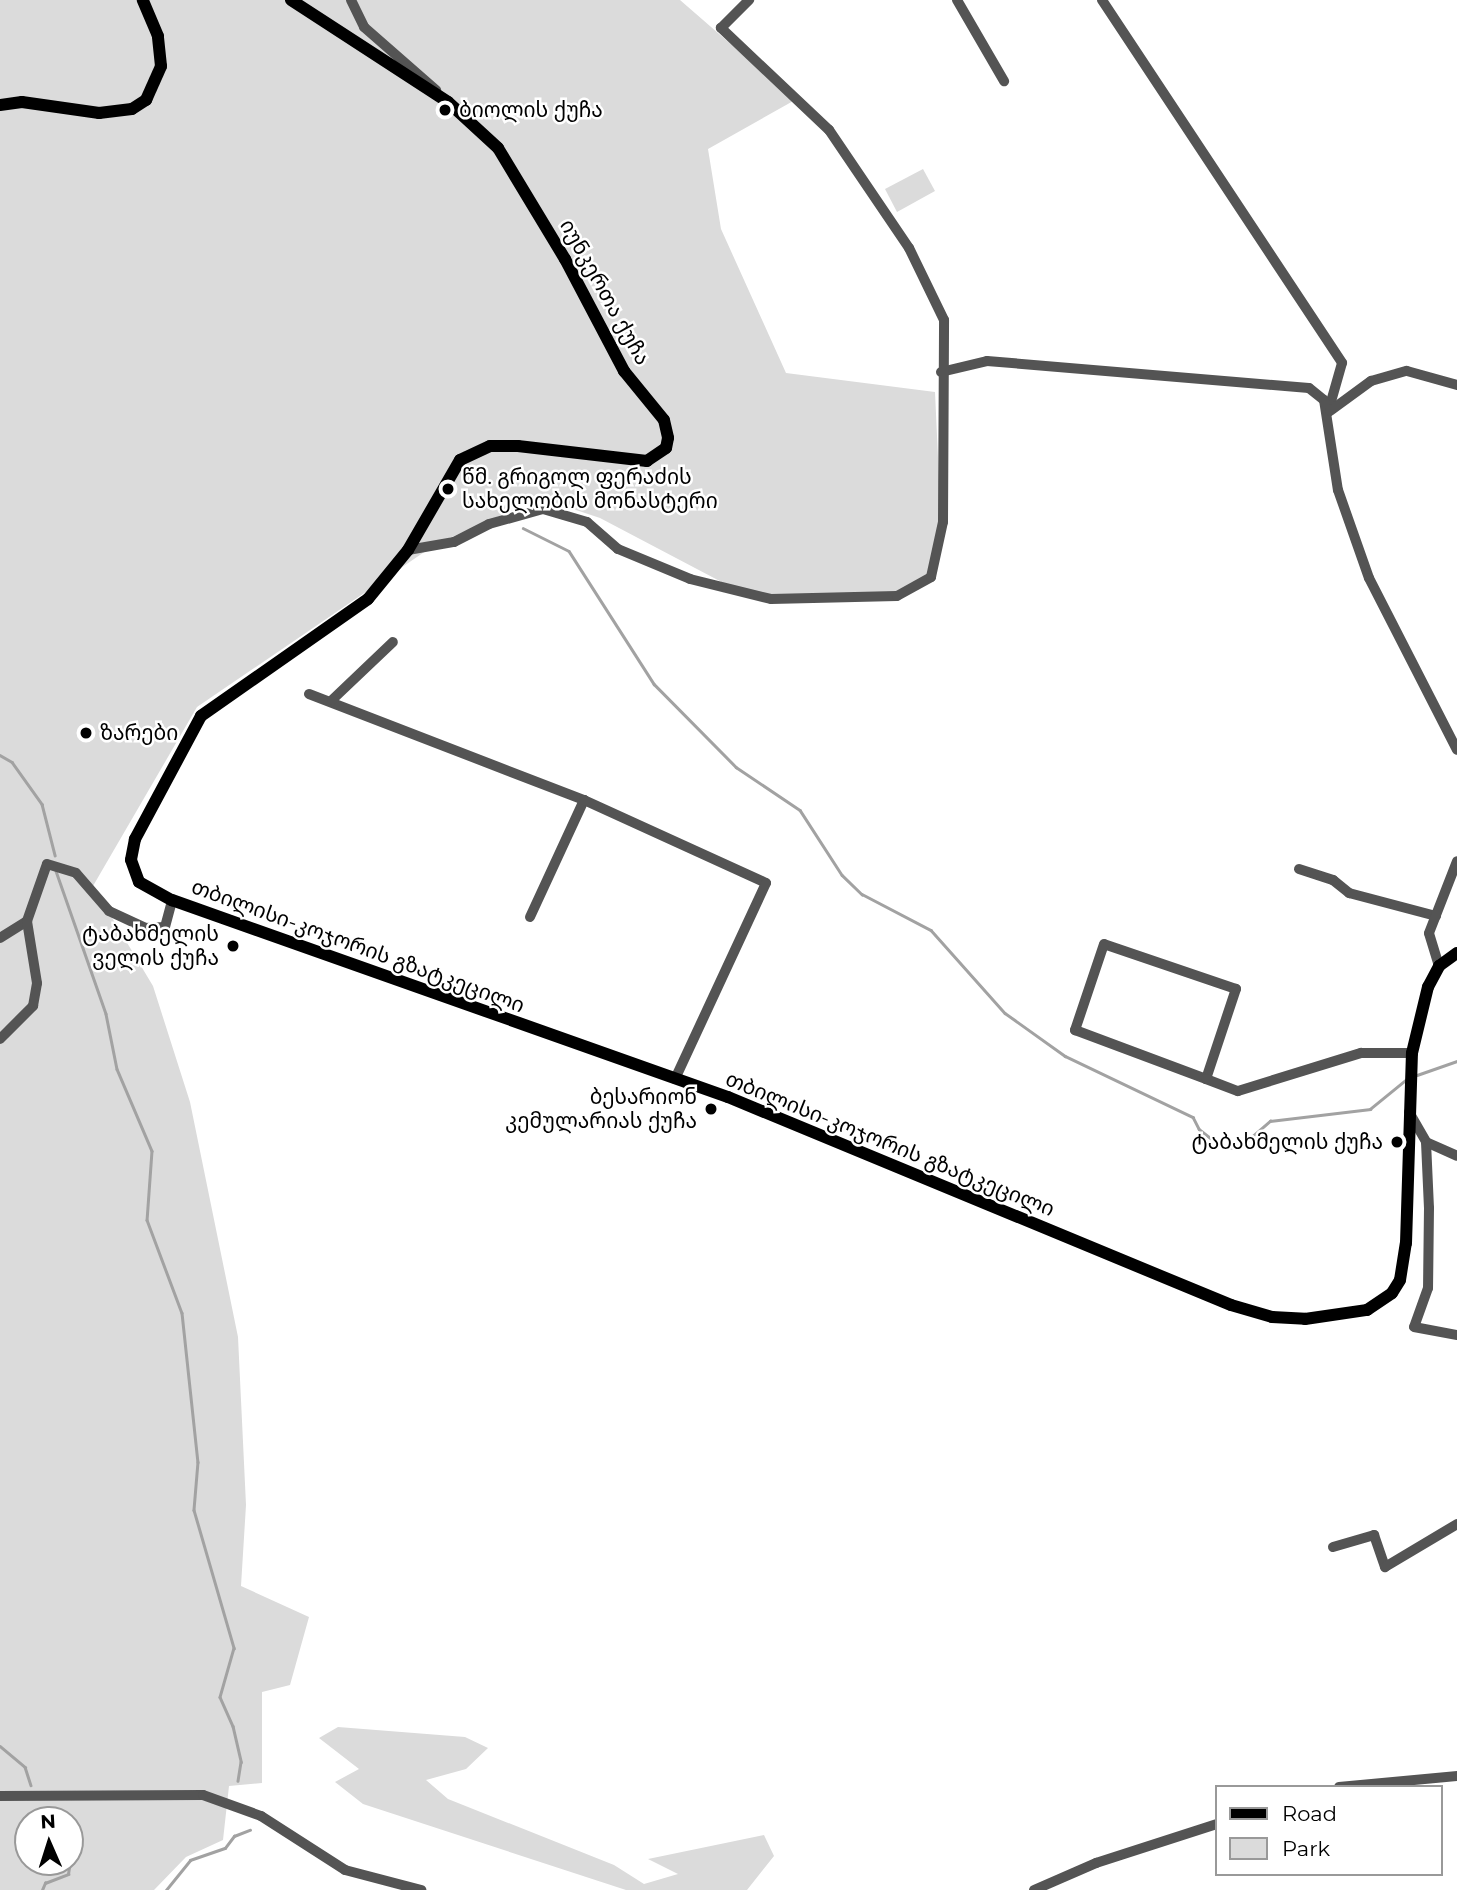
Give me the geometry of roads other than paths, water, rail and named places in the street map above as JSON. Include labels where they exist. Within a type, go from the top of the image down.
[{"type":"main road","points":[[0,105],[22,102],[99,113],[132,109],[146,100],[162,66],[158,36],[143,0]]},
{"type":"main road","name":"იუნკერთა ქუჩა","points":[[172,900],[139,882],[132,849],[191,730],[227,695],[349,616],[385,582],[408,550],[447,479],[473,451],[518,446],[636,462],[658,456],[668,438],[664,420],[604,338],[519,181],[498,148],[447,102],[291,0]]},
{"type":"main road","name":"თბილისი-კოჯორის გზატკეცილი","points":[[172,900],[675,1079],[1231,1304],[1272,1317],[1305,1319],[1367,1310],[1392,1293],[1399,1280],[1406,1244],[1408,1112],[1412,1053],[1428,987],[1440,966],[1457,953]]},
{"type":"street","points":[[351,0],[364,27],[447,102]]},
{"type":"street","points":[[408,550],[454,542],[489,524],[544,509],[587,522],[618,549],[733,592],[771,599],[897,596],[931,577],[939,558],[944,320],[908,248],[830,130],[721,28],[749,0]]},
{"type":"street","points":[[957,0],[1004,81]]},
{"type":"street","points":[[1102,0],[1342,363],[1328,412]]},
{"type":"street","points":[[941,373],[987,360],[1216,377],[1309,388],[1324,400],[1328,412],[1338,490],[1369,578],[1457,750]]},
{"type":"street","points":[[1328,412],[1371,381],[1407,372],[1457,385]]},
{"type":"street","points":[[332,700],[393,642]]},
{"type":"street","points":[[309,694],[332,700],[584,800],[766,883],[675,1079]]},
{"type":"street","points":[[530,917],[584,800]]},
{"type":"street","points":[[1440,966],[1429,933],[1457,862]]},
{"type":"street","points":[[0,1039],[33,1006],[37,983],[27,921],[47,864],[76,873],[109,911],[145,928],[165,927],[172,900]]},
{"type":"street","points":[[1299,869],[1333,880],[1349,893],[1436,916]]},
{"type":"street","points":[[0,938],[27,921]]},
{"type":"street","points":[[1206,1079],[1236,989],[1104,944],[1075,1030],[1238,1091],[1361,1053],[1412,1053]]},
{"type":"street","points":[[1408,1112],[1426,1142],[1430,1265],[1414,1327],[1457,1335]]},
{"type":"street","points":[[1426,1142],[1457,1156]]},
{"type":"street","points":[[1333,1547],[1374,1535],[1385,1567],[1457,1524]]},
{"type":"street","points":[[1360,1785],[1457,1776]]},
{"type":"street","points":[[0,1796],[203,1795],[261,1816],[345,1870],[421,1890]]},
{"type":"street","points":[[1034,1890],[1096,1863],[1216,1824]]},
{"type":"waterway","points":[[523,528],[569,551],[654,684],[736,767],[800,810],[842,875],[862,894],[931,930],[1005,1013],[1065,1056],[1193,1117],[1199,1129],[1223,1148],[1240,1147],[1270,1121],[1370,1109],[1408,1078]]},
{"type":"waterway","points":[[0,755],[12,762],[42,804],[55,855]]},
{"type":"waterway","points":[[56,871],[106,1014],[117,1069],[152,1151],[147,1220],[182,1313],[198,1462],[194,1510],[234,1648],[220,1697],[233,1726],[241,1762],[238,1781]]},
{"type":"waterway","points":[[1417,1075],[1457,1061]]},
{"type":"waterway","points":[[0,1746],[25,1767],[31,1785]]},
{"type":"waterway","points":[[166,1890],[190,1860],[225,1848],[234,1836],[250,1830]]},
{"type":"waterway","points":[[42,1890],[45,1883],[63,1876]]},
{"type":"place","name":"ბიოლის ქუჩა","points":[[445,110]]},
{"type":"place","name":"წმ. გრიგოლ ფერაძის სახელობის მონასტერი","points":[[448,489]]},
{"type":"place","name":"ზარები","points":[[86,733]]},
{"type":"place","name":"ტაბახმელის ველის ქუჩა","points":[[233,946]]},
{"type":"place","name":"ბესარიონ კემულარიას ქუჩა","points":[[711,1109]]},
{"type":"place","name":"ტაბახმელის ქუჩა","points":[[1397,1142]]}]
